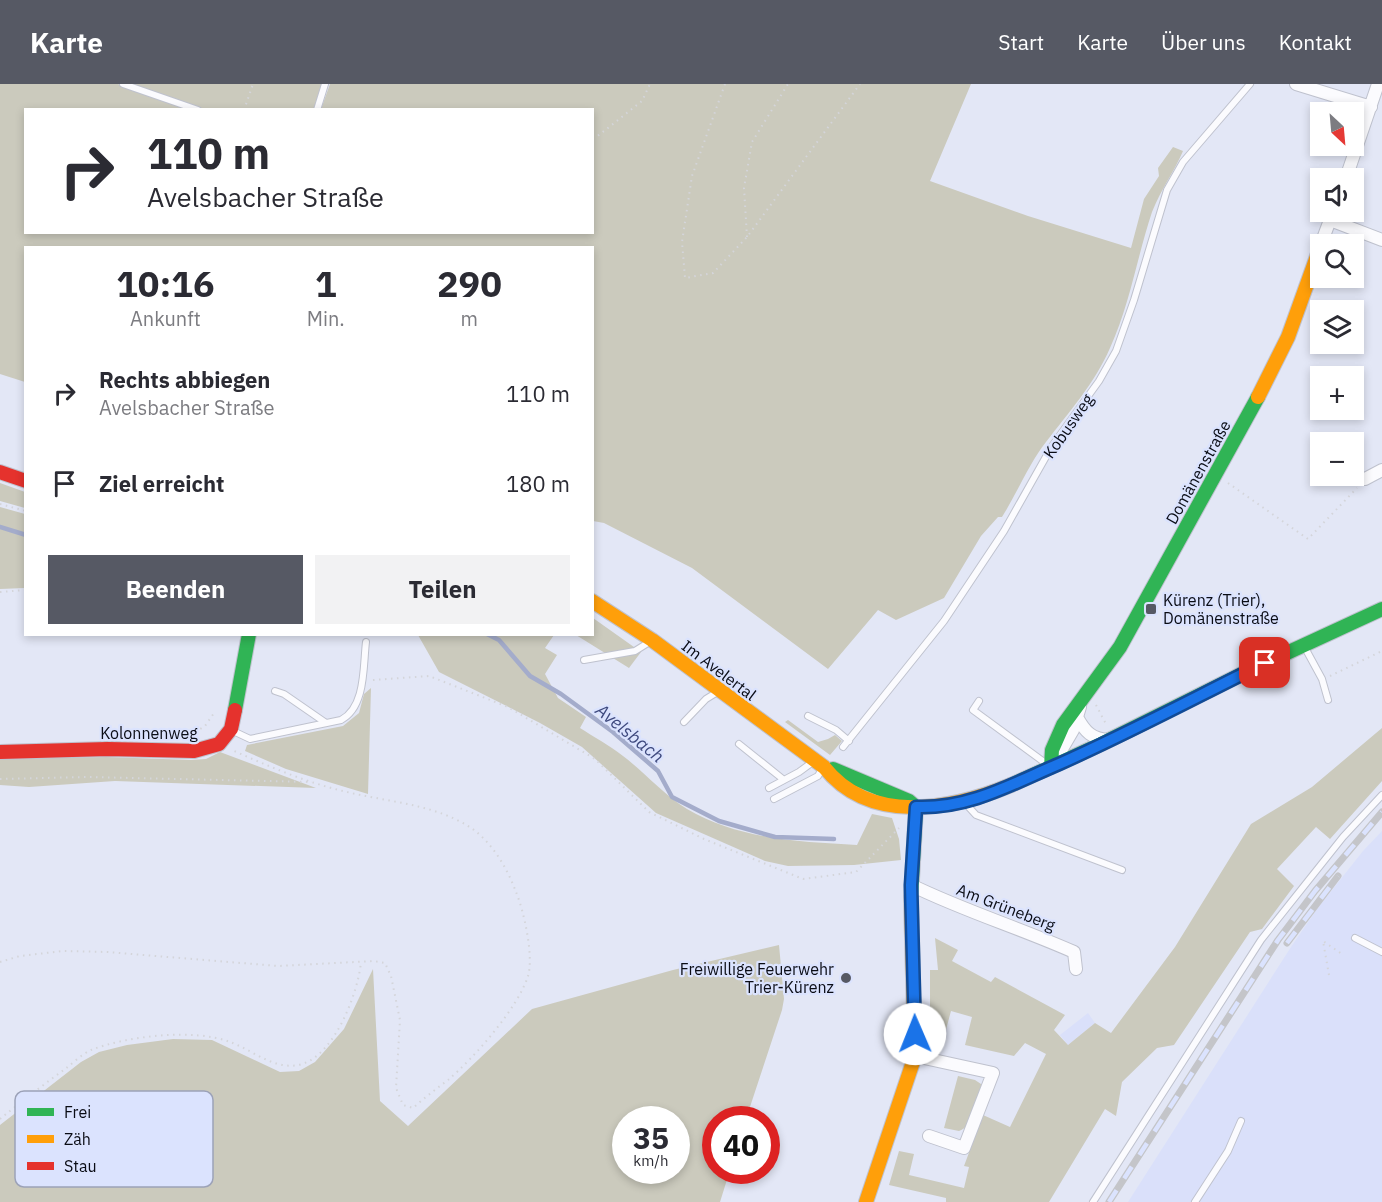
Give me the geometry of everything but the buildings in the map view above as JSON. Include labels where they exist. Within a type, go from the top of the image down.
[{"type":"street","points":[[1296,84],[1371,107]]},
{"type":"street","points":[[1350,168],[1378,84]]},
{"type":"street","points":[[1344,222],[1382,240]]},
{"type":"street","name":"Domänenstraße","points":[[1051,767],[1063,749],[1077,717],[1120,647],[1216,475],[1288,337],[1310,276]]},
{"type":"street","points":[[1365,479],[1382,470]]},
{"type":"street","points":[[0,472],[24,480]]},
{"type":"street","name":"Im Avelertal","points":[[594,602],[652,640],[819,764],[909,801],[916,807]]},
{"type":"street","points":[[866,1202],[915,1056],[911,885],[916,807],[937,807],[964,802],[1003,790],[1109,735],[1382,609]]},
{"type":"street","name":"Kolonnenweg","points":[[0,752],[108,749],[194,751],[219,744],[231,729],[249,636]]},
{"type":"street","name":"Domänenstraße","points":[[1051,767],[1052,750],[1070,713],[1086,704]]},
{"type":"street","points":[[1077,717],[1090,736],[1098,739],[1109,735]]},
{"type":"street","name":"Am Grüneberg","points":[[911,885],[944,902],[1074,952],[1076,969]]},
{"type":"street","points":[[915,1056],[993,1074],[964,1148],[928,1136]]},
{"type":"lane","points":[[123,84],[192,108]]},
{"type":"lane","points":[[318,108],[325,84]]},
{"type":"lane","name":"Kobusweg","points":[[843,747],[929,643],[1004,531],[1052,446],[1099,381],[1116,351],[1167,190],[1183,162],[1250,84]]},
{"type":"lane","points":[[584,660],[635,651],[652,640]]},
{"type":"lane","points":[[231,729],[250,739],[341,720],[349,716],[356,706],[366,642]]},
{"type":"lane","points":[[1304,645],[1322,679],[1328,700]]},
{"type":"lane","points":[[275,691],[284,694],[326,723]]},
{"type":"lane","points":[[684,722],[706,699],[719,691]]},
{"type":"lane","points":[[979,701],[973,710],[1051,767]]},
{"type":"lane","points":[[808,716],[836,730],[849,741]]},
{"type":"lane","points":[[739,744],[784,780]]},
{"type":"lane","points":[[769,788],[819,764],[818,776],[774,799]]},
{"type":"lane","points":[[1093,1202],[1261,940],[1343,837],[1382,795]]},
{"type":"lane","points":[[964,802],[976,815],[1122,870]]},
{"type":"lane","points":[[1355,938],[1382,952]]},
{"type":"lane","points":[[1195,1202],[1228,1151],[1241,1121]]},
{"type":"path","points":[[245,108],[253,84]]},
{"type":"path","points":[[594,136],[599,135],[642,101],[650,84]]},
{"type":"path","points":[[725,84],[692,176],[682,242],[685,278],[713,273],[747,237],[860,84]]},
{"type":"path","points":[[747,237],[744,188],[752,142],[788,84]]},
{"type":"path","points":[[1216,475],[1308,539],[1365,479]]},
{"type":"path","points":[[0,504],[24,510]]},
{"type":"path","points":[[0,592],[24,590]]},
{"type":"path","points":[[1322,679],[1382,651]]},
{"type":"path","points":[[361,681],[429,676],[508,707],[595,759],[649,812],[704,839],[803,879],[856,872],[900,826]]},
{"type":"path","points":[[1086,704],[1095,702],[1109,735]]},
{"type":"path","points":[[0,962],[20,956],[74,951],[278,966],[385,963],[391,976],[400,1020],[396,1088],[403,1106],[413,1108],[449,1079],[478,1049],[519,998],[529,974],[528,937],[524,917],[511,878],[497,855],[480,835],[462,822],[433,811],[341,791],[275,769],[219,744]]},
{"type":"path","points":[[0,779],[87,777],[315,782]]},
{"type":"path","points":[[1329,975],[1323,942],[1342,954]]},
{"type":"path","points":[[37,1091],[89,1051],[130,1040],[172,1035],[216,1036],[269,1061],[289,1067],[304,1064],[327,1046],[345,1017],[359,980],[361,962]]},
{"type":"path","points":[[0,1119],[15,1108]]},
{"type":"shaded area","points":[[0,84],[118,84],[186,108],[24,108],[24,234],[594,234],[594,108],[321,108],[330,84],[971,84],[930,181],[1028,216],[1131,248],[1144,199],[1159,176],[1158,168],[1173,147],[1183,151],[1152,212],[1123,315],[1104,361],[1081,397],[1040,450],[1002,517],[998,517],[981,536],[944,598],[896,620],[878,610],[828,669],[692,568],[604,523],[594,521],[594,246],[24,246],[24,382],[0,374]]},
{"type":"shaded area","points":[[129,84],[325,84],[318,108],[197,108]]},
{"type":"shaded area","points":[[0,483],[24,492],[24,508],[0,501]]},
{"type":"shaded area","points":[[0,507],[24,514],[24,588],[0,589]]},
{"type":"shaded area","points":[[594,619],[641,652],[629,668],[578,636],[594,636]]},
{"type":"shaded area","points":[[419,636],[553,636],[545,648],[557,655],[545,674],[558,698],[586,717],[580,728],[623,756],[687,809],[727,827],[748,833],[791,840],[857,845],[872,814],[892,818],[899,839],[901,860],[854,865],[788,866],[765,861],[656,813],[582,747],[439,672]]},
{"type":"shaded area","points":[[371,688],[368,794],[286,769],[245,751],[247,745],[343,726],[359,713],[364,694]]},
{"type":"shaded area","points":[[788,720],[818,742],[835,735],[842,741],[830,755],[785,722]]},
{"type":"shaded area","points":[[1382,728],[1382,781],[1330,839],[1316,827],[1277,869],[1294,886],[1262,929],[1250,932],[1174,1045],[1157,1048],[1122,1082],[1116,1116],[1105,1109],[1049,1202],[946,1202],[946,1198],[889,1185],[899,1151],[914,1154],[909,1175],[964,1188],[969,1167],[964,1166],[983,1115],[1010,1127],[1046,1054],[1025,1043],[1014,1056],[965,1045],[972,1017],[951,1011],[940,1052],[934,1056],[925,1047],[930,1042],[930,970],[938,970],[935,938],[958,950],[952,961],[991,982],[995,977],[1065,1015],[1054,1030],[1068,1045],[1095,1023],[1111,1033],[1175,947],[1251,824],[1312,787]]},
{"type":"shaded area","points":[[220,752],[316,788],[115,781],[29,787],[0,785],[0,759],[106,757],[191,760],[206,759]]},
{"type":"shaded area","points":[[1382,831],[1382,1202],[1128,1202],[1317,909]]},
{"type":"shaded area","points":[[779,945],[784,999],[750,1106],[702,1106],[702,1184],[726,1184],[720,1202],[0,1202],[0,1125],[15,1113],[15,1187],[213,1187],[213,1091],[44,1091],[81,1062],[99,1052],[127,1045],[173,1039],[212,1040],[280,1072],[299,1071],[315,1062],[344,1029],[373,969],[380,1101],[408,1126],[532,1009],[673,970]]},
{"type":"shaded area","points":[[1088,1013],[1095,1023],[1068,1045],[1060,1035]]},
{"type":"shaded area","points":[[958,1076],[975,1080],[981,1084],[982,1090],[977,1111],[969,1124],[959,1131],[944,1128]]},
{"type":"waterway","name":"Avelsbach","points":[[0,527],[24,534]]},
{"type":"waterway","name":"Avelsbach","points":[[491,636],[499,640],[530,676],[561,694],[613,732],[658,771],[672,797],[719,821],[775,837],[834,839]]},
{"type":"railway","points":[[1109,1202],[1278,940],[1315,891],[1382,812]]},
{"type":"railway","points":[[1287,943],[1338,876]]},
{"type":"traffic: fast","points":[[1051,767],[1052,750],[1063,725],[1120,647],[1258,397]]},
{"type":"traffic: fast","points":[[1011,785],[1382,609]]},
{"type":"traffic: fast","points":[[235,710],[249,636]]},
{"type":"traffic: fast","points":[[833,769],[909,801],[916,807]]},
{"type":"traffic: fast","points":[[911,898],[916,807]]},
{"type":"traffic: slow","points":[[1258,397],[1288,337],[1310,276]]},
{"type":"traffic: slow","points":[[594,602],[652,640],[824,767],[843,785],[864,798],[888,805],[938,806],[988,794],[1011,785]]},
{"type":"traffic: slow","points":[[866,1202],[915,1056],[911,898]]},
{"type":"traffic: jam","points":[[0,472],[24,480]]},
{"type":"traffic: jam","points":[[0,752],[108,749],[194,751],[219,744],[231,729],[235,710]]},
{"type":"place","name":"Kürenz (Trier), Domänenstraße","points":[[1151,609]]},
{"type":"place","name":"Freiwillige Feuerwehr Trier-Kürenz","points":[[846,978]]},
{"type":"route","points":[[915,1034],[911,885],[916,807],[929,808],[959,804],[1003,790],[1111,740],[1265,663]]}]
